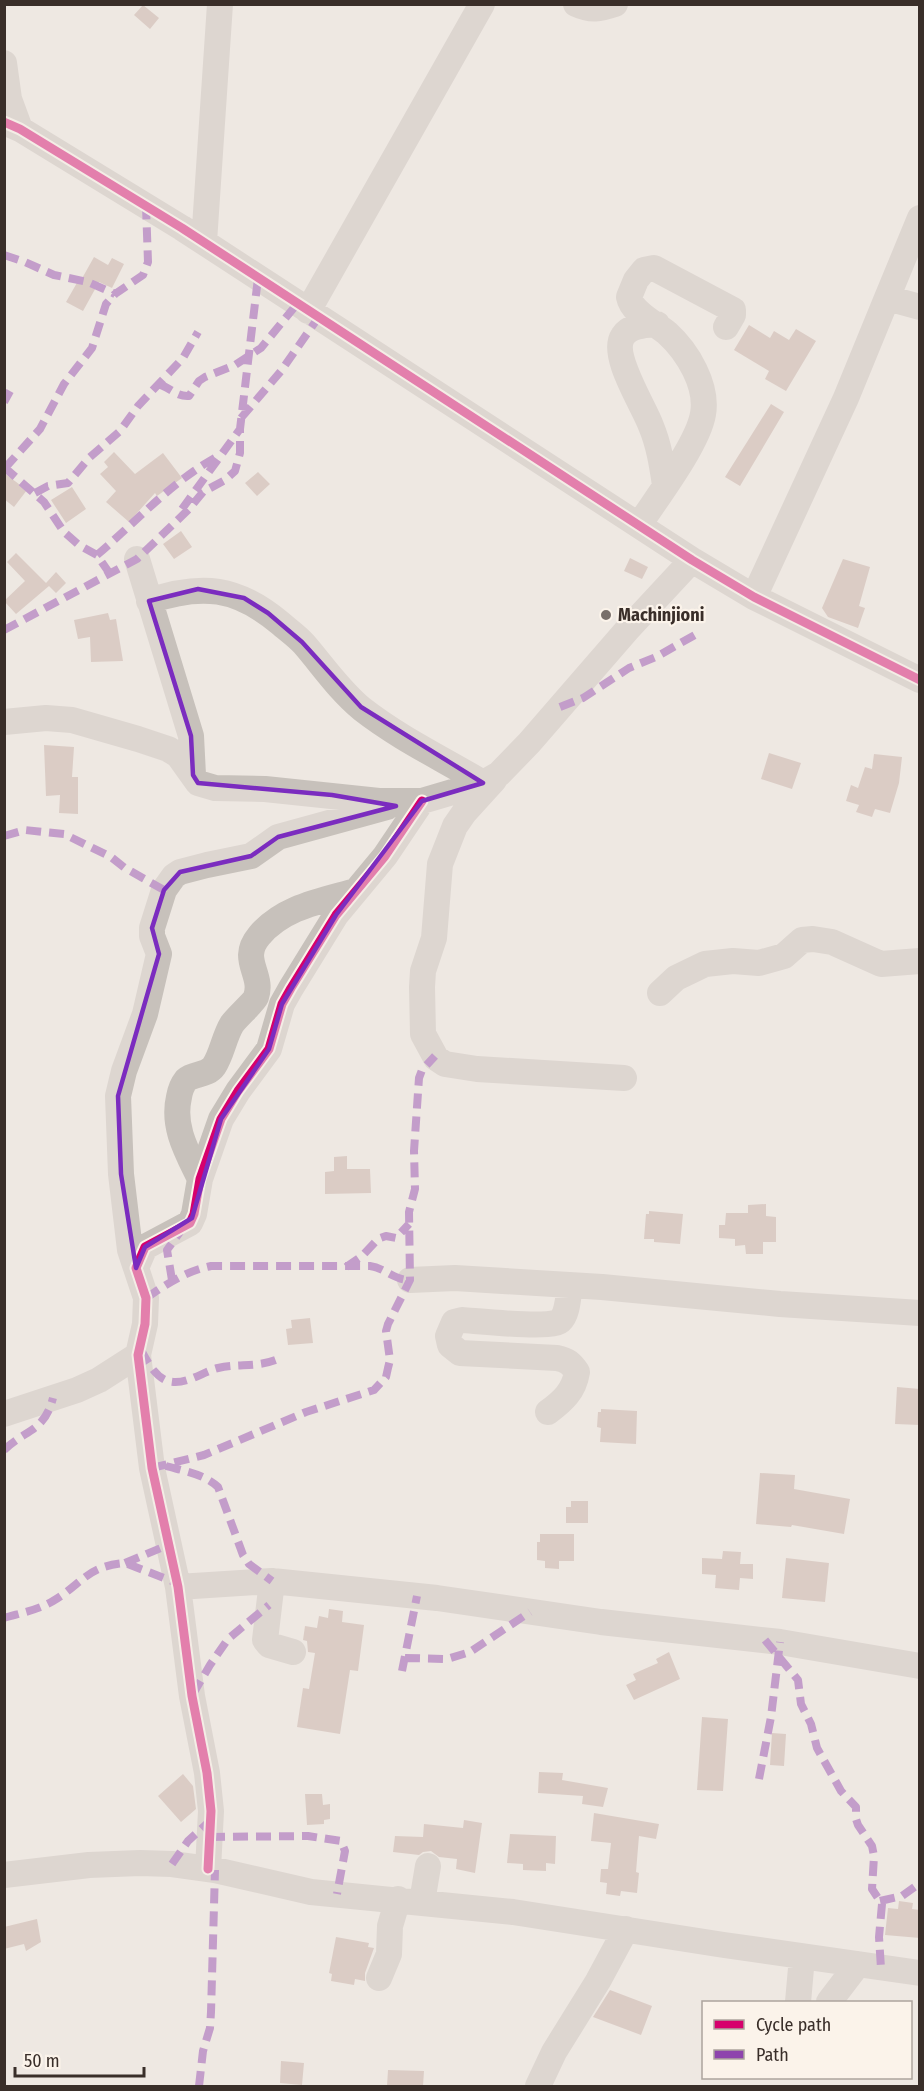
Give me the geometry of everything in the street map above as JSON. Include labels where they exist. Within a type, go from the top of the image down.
[{"type":"street","points":[[204,242],[220,4]]},
{"type":"street","points":[[308,311],[482,4]]},
{"type":"street","points":[[576,4],[589,9],[599,9],[615,4]]},
{"type":"street","points":[[4,63],[12,125],[204,242],[692,560],[754,597],[920,680]]},
{"type":"street","points":[[754,597],[846,398],[920,218]]},
{"type":"street","points":[[639,525],[688,448],[703,416],[704,402],[700,382],[680,347],[657,324],[633,308],[629,297],[636,280],[644,270],[649,268],[660,270],[733,310],[734,315],[726,327]]},
{"type":"street","points":[[887,298],[920,307]]},
{"type":"street","points":[[657,324],[638,326],[628,331],[620,342],[620,349],[627,374],[652,427],[660,453],[665,485]]},
{"type":"street","points":[[137,559],[191,736],[193,775]]},
{"type":"street","points":[[624,1078],[477,1069],[445,1064],[436,1058],[423,1034],[423,971],[434,938],[440,864],[455,826],[491,778],[529,743],[627,630],[692,560]]},
{"type":"street","points":[[149,601],[174,592],[198,590],[218,590],[244,598],[268,613],[302,642],[339,687],[389,728],[491,778]]},
{"type":"street","points":[[4,722],[46,718],[72,720],[101,728],[168,749],[178,755],[198,783],[215,788],[265,789],[412,802]]},
{"type":"street","points":[[208,1869],[211,1820],[208,1784],[190,1685],[177,1587],[152,1468],[138,1355],[145,1324],[146,1298],[130,1250],[118,1121],[118,1096],[124,1071],[145,1014],[159,954],[152,936],[152,928],[164,890],[174,876],[180,872],[251,856],[278,837],[412,802],[491,778]]},
{"type":"street","points":[[136,1268],[145,1247],[177,1231],[189,1222],[194,1214],[200,1179],[221,1119],[238,1091],[269,1049],[282,1004],[336,915],[385,856],[412,802]]},
{"type":"street","points":[[200,1179],[179,1134],[178,1099],[182,1085],[188,1078],[204,1074],[213,1068],[231,1026],[245,1007],[254,1001],[257,994],[250,958],[251,948],[259,936],[289,911],[356,891]]},
{"type":"street","points":[[660,993],[676,978],[705,964],[734,961],[759,963],[784,956],[802,940],[832,942],[881,964],[920,961]]},
{"type":"street","points":[[410,1280],[455,1278],[570,1285],[780,1304],[920,1313]]},
{"type":"street","points":[[548,1412],[564,1400],[572,1389],[576,1371],[567,1360],[460,1353],[450,1345],[448,1336],[453,1322],[462,1320],[554,1324],[560,1321],[565,1311],[570,1285]]},
{"type":"street","points":[[6,1411],[77,1390],[112,1374],[138,1355]]},
{"type":"street","points":[[177,1587],[272,1581],[437,1598],[601,1622],[780,1642],[920,1666]]},
{"type":"street","points":[[272,1581],[265,1640],[268,1645],[292,1653]]},
{"type":"street","points":[[4,1875],[89,1865],[172,1864],[208,1869],[311,1892],[410,1900],[626,1929],[920,1973]]},
{"type":"street","points":[[379,1978],[389,1954],[390,1926],[410,1900],[428,1866]]},
{"type":"street","points":[[538,2086],[554,2052],[598,1981],[626,1929]]},
{"type":"street","points":[[798,2001],[802,1957]]},
{"type":"street","points":[[830,2001],[858,1964]]},
{"type":"highlighted area","points":[[198,589],[244,598],[268,613],[302,642],[361,707],[483,783],[422,801],[336,915],[282,1004],[269,1049],[221,1119],[192,1218],[145,1247],[136,1268],[121,1174],[118,1096],[159,954],[152,928],[164,890],[180,872],[251,856],[278,837],[396,806],[332,795],[198,783],[193,775],[191,736],[149,601]]},
{"type":"building","points":[[143,5],[159,18],[150,29],[134,15]]},
{"type":"building","points":[[94,257],[108,265],[112,258],[124,264],[112,288],[99,282],[83,311],[66,302]]},
{"type":"building","points":[[749,325],[770,338],[774,331],[789,340],[796,329],[816,341],[786,391],[765,379],[769,371],[734,350]]},
{"type":"building","points":[[771,404],[784,412],[740,486],[725,477]]},
{"type":"building","points":[[114,452],[135,474],[163,453],[182,478],[157,496],[155,493],[129,522],[106,502],[116,491],[100,474],[108,467],[104,462]]},
{"type":"building","points":[[258,472],[270,484],[257,496],[245,483]]},
{"type":"building","points":[[4,473],[27,490],[14,507],[4,499]]},
{"type":"building","points":[[72,487],[86,509],[66,523],[51,500]]},
{"type":"building","points":[[181,531],[192,547],[174,559],[163,544]]},
{"type":"building","points":[[16,553],[49,586],[16,614],[4,601],[25,581],[7,562]]},
{"type":"building","points":[[630,558],[648,567],[642,579],[624,571]]},
{"type":"building","points":[[843,559],[870,567],[859,606],[865,608],[858,628],[828,617],[822,608]]},
{"type":"building","points":[[56,572],[66,583],[56,593],[46,583]]},
{"type":"building","points":[[108,613],[110,620],[116,619],[123,661],[91,662],[90,637],[78,639],[74,620]]},
{"type":"building","points":[[44,745],[74,747],[72,777],[78,777],[78,814],[59,813],[60,795],[46,796]]},
{"type":"building","points":[[769,753],[801,763],[792,789],[761,779]]},
{"type":"building","points":[[874,754],[902,757],[899,783],[890,813],[875,809],[872,817],[856,812],[859,805],[846,801],[851,785],[858,788],[865,767],[872,769]]},
{"type":"building","points":[[347,1156],[347,1169],[370,1169],[371,1193],[325,1194],[325,1172],[334,1171],[334,1157]]},
{"type":"building","points":[[766,1204],[766,1216],[776,1217],[776,1242],[763,1242],[763,1254],[746,1254],[745,1245],[735,1246],[735,1239],[719,1238],[719,1225],[725,1225],[726,1213],[748,1213],[748,1205]]},
{"type":"building","points":[[649,1211],[683,1214],[680,1244],[644,1239],[646,1214],[649,1214]]},
{"type":"building","points":[[310,1318],[313,1343],[288,1345],[286,1329],[292,1328],[291,1320]]},
{"type":"building","points":[[897,1387],[920,1389],[920,1425],[895,1424]]},
{"type":"building","points":[[601,1409],[637,1411],[636,1444],[600,1442],[601,1428],[597,1427],[598,1412],[601,1412]]},
{"type":"building","points":[[760,1473],[795,1475],[794,1489],[850,1499],[844,1534],[792,1525],[791,1527],[756,1524]]},
{"type":"building","points":[[571,1501],[588,1501],[588,1523],[566,1523],[566,1507],[571,1507]]},
{"type":"building","points":[[540,1534],[574,1534],[574,1561],[559,1561],[559,1569],[545,1568],[545,1561],[537,1560],[537,1542],[540,1542]]},
{"type":"building","points":[[723,1551],[741,1552],[740,1564],[753,1564],[753,1579],[740,1578],[739,1590],[715,1588],[716,1575],[702,1574],[702,1558],[722,1559]]},
{"type":"building","points":[[786,1558],[829,1563],[825,1602],[782,1598]]},
{"type":"building","points":[[329,1609],[343,1611],[342,1622],[364,1625],[358,1671],[350,1670],[340,1734],[297,1727],[303,1688],[309,1689],[315,1653],[308,1652],[307,1641],[303,1640],[305,1626],[317,1628],[319,1616],[328,1618]]},
{"type":"building","points":[[669,1652],[680,1679],[634,1700],[626,1685],[636,1680],[633,1674],[658,1663],[656,1659]]},
{"type":"building","points":[[702,1717],[728,1719],[723,1791],[697,1790]]},
{"type":"building","points":[[772,1733],[786,1734],[784,1766],[770,1765]]},
{"type":"building","points":[[539,1772],[563,1773],[562,1780],[608,1788],[603,1807],[582,1804],[583,1796],[538,1793]]},
{"type":"building","points":[[183,1774],[193,1786],[196,1809],[181,1822],[158,1796]]},
{"type":"building","points":[[305,1794],[322,1794],[323,1805],[330,1804],[330,1819],[324,1820],[324,1824],[307,1825]]},
{"type":"building","points":[[594,1813],[659,1824],[656,1839],[639,1836],[637,1893],[621,1891],[620,1896],[606,1894],[607,1883],[600,1882],[601,1869],[608,1869],[611,1843],[591,1841]]},
{"type":"building","points":[[464,1820],[482,1823],[475,1873],[456,1869],[457,1859],[439,1857],[431,1851],[419,1855],[393,1852],[395,1836],[423,1837],[424,1824],[463,1828]]},
{"type":"building","points":[[510,1834],[556,1836],[555,1864],[546,1863],[546,1871],[523,1870],[523,1864],[507,1863]]},
{"type":"building","points":[[899,1901],[913,1903],[912,1909],[920,1910],[920,1938],[885,1935],[888,1908],[898,1909]]},
{"type":"building","points":[[37,1919],[41,1942],[26,1951],[24,1944],[4,1949],[4,1927]]},
{"type":"building","points":[[336,1937],[369,1943],[368,1947],[374,1948],[365,1973],[365,1981],[355,1979],[354,1985],[331,1981],[332,1974],[329,1973]]},
{"type":"building","points":[[610,1990],[652,2006],[641,2035],[593,2017]]},
{"type":"building","points":[[281,2061],[304,2063],[302,2085],[280,2083]]},
{"type":"building","points":[[388,2070],[424,2071],[423,2086],[387,2086]]},
{"type":"marked path","points":[[5,468],[40,429],[64,384],[92,348],[106,304],[115,294],[143,275],[148,262],[146,206]]},
{"type":"marked path","points":[[4,255],[54,275],[88,282],[115,294]]},
{"type":"marked path","points":[[4,630],[137,559],[189,509],[203,492],[225,480],[235,471],[240,453],[240,429],[258,278]]},
{"type":"marked path","points":[[158,384],[180,395],[189,396],[199,381],[235,365],[261,348],[297,304]]},
{"type":"marked path","points":[[241,418],[281,371],[318,318]]},
{"type":"marked path","points":[[35,493],[48,486],[68,483],[89,458],[120,431],[138,406],[183,358],[198,332]]},
{"type":"marked path","points":[[4,402],[10,391]]},
{"type":"marked path","points":[[182,509],[240,429]]},
{"type":"marked path","points":[[97,555],[171,489],[220,455]]},
{"type":"marked path","points":[[4,467],[44,502],[64,532],[79,545],[97,555],[110,574]]},
{"type":"marked path","points":[[560,707],[583,698],[629,668],[656,657],[700,632]]},
{"type":"marked path","points":[[4,836],[25,830],[64,834],[111,857],[125,868],[164,890]]},
{"type":"marked path","points":[[152,1468],[204,1455],[306,1412],[374,1390],[386,1377],[390,1360],[386,1331],[410,1280],[409,1212],[415,1189],[414,1151],[419,1078],[422,1070],[435,1056]]},
{"type":"marked path","points":[[346,1267],[362,1256],[378,1239],[386,1236],[396,1238],[409,1224]]},
{"type":"marked path","points":[[172,1280],[167,1250],[180,1232]]},
{"type":"marked path","points":[[146,1298],[185,1275],[211,1266],[370,1266],[410,1280]]},
{"type":"marked path","points":[[141,1350],[159,1376],[174,1382],[181,1382],[218,1368],[262,1364],[278,1359]]},
{"type":"marked path","points":[[4,1450],[45,1418],[53,1398]]},
{"type":"marked path","points":[[166,1466],[200,1476],[218,1487],[243,1555],[249,1564],[272,1581]]},
{"type":"marked path","points":[[125,1563],[168,1545]]},
{"type":"marked path","points":[[4,1618],[47,1604],[93,1572],[112,1565],[125,1563],[177,1583]]},
{"type":"marked path","points":[[402,1671],[417,1596]]},
{"type":"marked path","points":[[193,1694],[228,1639],[269,1605]]},
{"type":"marked path","points":[[405,1658],[447,1659],[470,1652],[530,1612]]},
{"type":"marked path","points":[[765,1640],[798,1680],[801,1704],[811,1724],[817,1748],[841,1791],[856,1807],[858,1825],[872,1846],[874,1856],[872,1889],[882,1904],[879,1937],[881,1968]]},
{"type":"marked path","points":[[759,1779],[771,1717],[780,1642]]},
{"type":"marked path","points":[[172,1864],[188,1841],[211,1820]]},
{"type":"marked path","points":[[210,1837],[308,1836],[341,1841],[345,1851],[337,1894]]},
{"type":"marked path","points":[[199,2086],[203,2051],[210,2028],[215,1870]]},
{"type":"marked path","points":[[880,1901],[902,1896],[920,1883]]},
{"type":"cycle path","points":[[4,122],[20,129],[182,228],[692,560],[754,597],[920,680]]},
{"type":"cycle path","points":[[208,1869],[211,1811],[207,1773],[192,1696],[178,1587],[152,1468],[138,1355],[145,1324],[146,1298],[136,1268],[145,1247],[190,1223],[194,1214],[200,1179],[221,1119],[238,1091],[269,1049],[282,1004],[336,915],[385,856],[422,801]]},
{"type":"place","name":"Machinjioni","points":[[606,615]]}]
